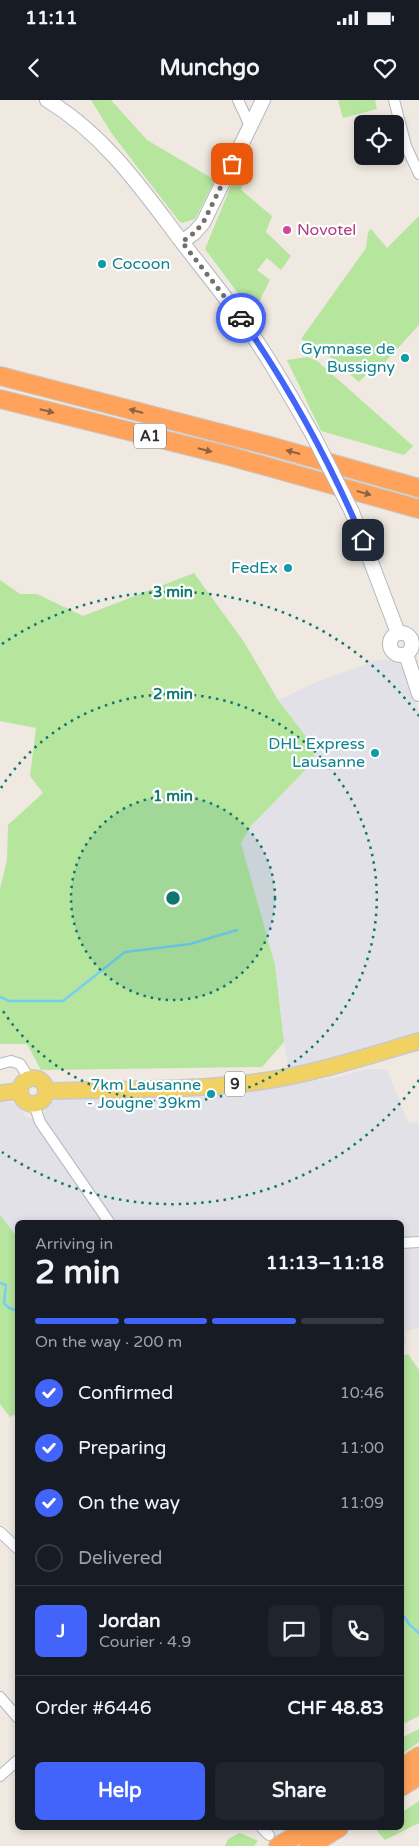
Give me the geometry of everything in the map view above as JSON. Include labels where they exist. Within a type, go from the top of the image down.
[{"type":"highway","name":"A1","points":[[0,376],[270,446],[419,488]]},
{"type":"highway","name":"A1","points":[[0,399],[229,456],[419,509]]},
{"type":"highway","points":[[404,1766],[419,1756]]},
{"type":"highway","points":[[404,1786],[419,1776]]},
{"type":"highway","points":[[270,1836],[299,1830]]},
{"type":"highway","points":[[309,1846],[336,1830]]},
{"type":"main road","points":[[47,100],[64,110],[107,147],[133,177],[252,334],[314,437],[352,512],[398,632],[392,637],[391,647],[395,653],[406,654],[419,694]]},
{"type":"main road","points":[[182,242],[203,223],[263,100]]},
{"type":"main road","name":"9","points":[[46,1092],[250,1083],[325,1068],[419,1041]]},
{"type":"main road","points":[[33,1077],[44,1083],[46,1092],[44,1098],[34,1104],[22,1099],[19,1091],[22,1083],[33,1077]]},
{"type":"main road","points":[[0,1093],[19,1091]]},
{"type":"street","points":[[238,100],[250,126]]},
{"type":"street","points":[[394,100],[406,146],[419,174]]},
{"type":"street","points":[[0,1064],[11,1062],[20,1064],[29,1078]]},
{"type":"street","points":[[34,1104],[40,1122],[108,1220]]},
{"type":"street","points":[[404,1243],[419,1242]]},
{"type":"street","points":[[0,1532],[15,1546]]},
{"type":"street","points":[[0,1697],[15,1714]]},
{"type":"street","points":[[0,1776],[15,1763]]},
{"type":"shaded area","points":[[377,660],[391,660],[402,666],[407,674],[419,713],[419,1034],[360,1052],[289,1070],[275,965],[241,843],[251,826],[315,760],[311,743],[278,700],[319,681]]},
{"type":"shaded area","points":[[368,1069],[387,1069],[408,1123],[417,1122],[419,1125],[419,1328],[404,1332],[404,1220],[15,1220],[15,1234],[0,1215],[0,1102],[11,1102],[21,1109],[27,1118],[44,1117],[46,1108],[58,1099],[217,1094],[333,1078]]},
{"type":"shaded area","points":[[404,1332],[407,1344],[404,1345]]},
{"type":"green space","points":[[91,100],[111,100],[147,140],[215,180],[195,219],[182,223],[179,221],[112,134]]},
{"type":"green space","points":[[338,100],[375,100],[377,109],[343,118]]},
{"type":"green space","points":[[250,162],[241,190],[272,216],[266,232],[291,256],[281,270],[267,258],[257,270],[270,280],[258,304],[267,315],[261,324],[205,249],[237,171]]},
{"type":"green space","points":[[419,216],[419,325],[378,370],[371,369],[359,382],[322,350],[301,339],[366,248],[368,232],[371,229],[387,248]]},
{"type":"green space","points":[[307,357],[316,360],[413,446],[404,455],[321,431],[287,360]]},
{"type":"green space","points":[[194,573],[244,642],[278,700],[311,743],[315,760],[251,826],[241,843],[275,965],[284,1042],[262,1067],[41,1070],[27,1044],[0,1044],[0,889],[7,860],[8,825],[43,793],[30,776],[36,728],[0,721],[0,580],[20,594],[37,594],[83,616]]},
{"type":"green space","points":[[0,1215],[15,1234],[15,1414],[10,1417],[0,1404]]},
{"type":"green space","points":[[408,1354],[419,1370],[419,1716],[404,1724],[404,1356]]},
{"type":"green space","points":[[419,1729],[419,1742],[404,1753],[404,1736]]},
{"type":"green space","points":[[419,1801],[419,1823],[385,1840],[377,1831],[404,1830],[404,1811]]},
{"type":"green space","points":[[240,1833],[258,1841],[254,1846],[225,1846],[228,1839]]},
{"type":"waterway","points":[[0,997],[9,1001],[63,1001],[125,952],[190,944],[237,930]]},
{"type":"waterway","points":[[0,1283],[6,1285],[4,1303],[9,1308],[15,1310]]},
{"type":"waterway","points":[[404,1616],[419,1633]]},
{"type":"way so far","points":[[232,164],[203,223],[182,242],[241,318]]},
{"type":"place","name":"Novotel","points":[[287,230]]},
{"type":"place","name":"Cocoon","points":[[102,264]]},
{"type":"place","name":"Gymnase de Bussigny","points":[[405,358]]},
{"type":"place","name":"FedEx","points":[[288,568]]},
{"type":"place","name":"DHL Express Lausanne","points":[[375,753]]},
{"type":"place","name":"7km Lausanne - Jougne 39km","points":[[211,1094]]},
{"type":"route","points":[[241,318],[260,346],[314,437],[352,512],[363,540]]}]
